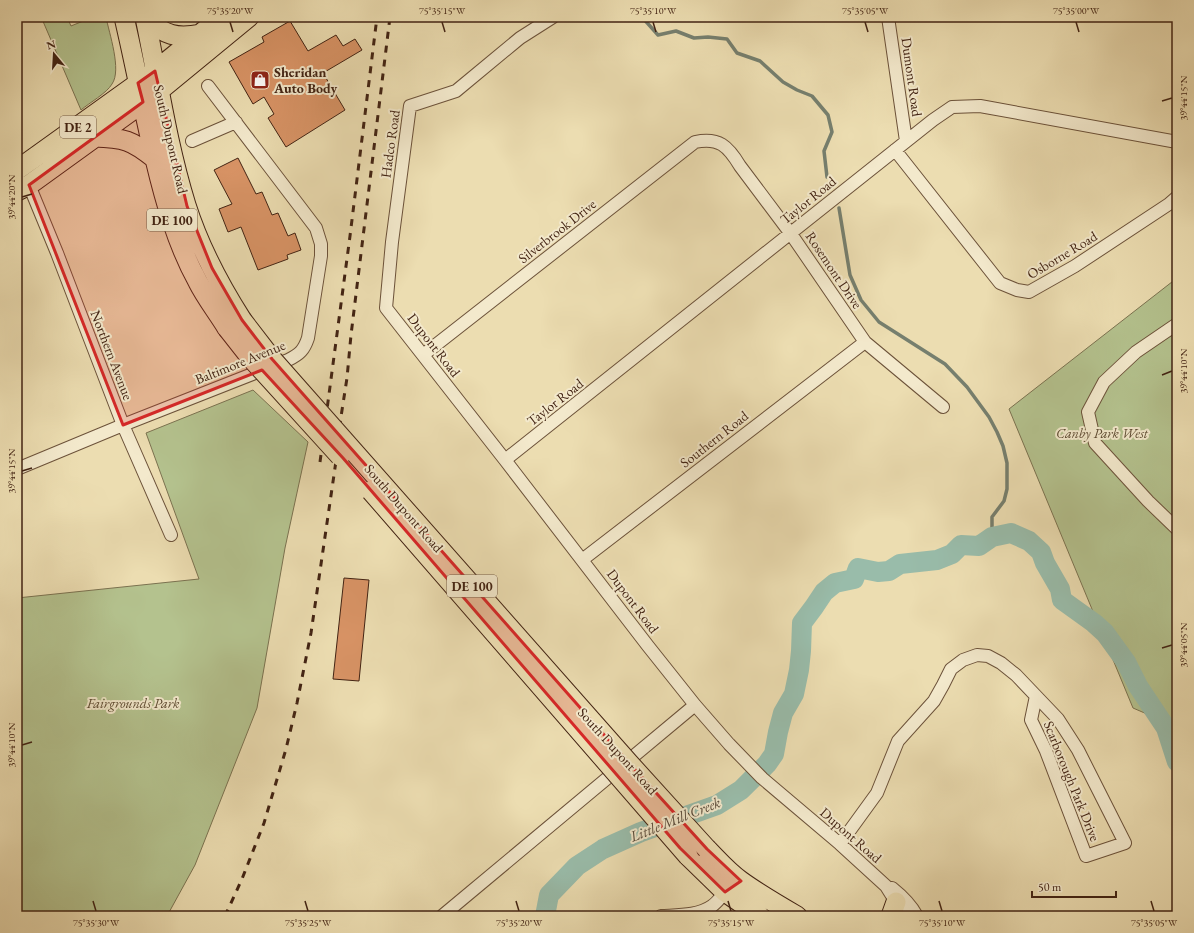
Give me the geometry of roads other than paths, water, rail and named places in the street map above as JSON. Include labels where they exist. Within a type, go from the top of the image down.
[{"type":"main road","name":"South Dupont Road","points":[[124,17],[163,192],[182,248],[198,282],[235,324],[272,359],[629,763],[720,863],[741,881],[797,916]]},
{"type":"main road","name":"DE 2","points":[[18,164],[155,71],[221,17]]},
{"type":"main road","name":"DE 2","points":[[23,188],[159,91],[249,17]]},
{"type":"main road","name":"South Dupont Road","points":[[146,18],[159,91],[178,177],[187,206],[212,268],[226,295],[235,324],[249,356],[343,458],[688,856],[725,892],[760,916]]},
{"type":"main road","points":[[146,18],[154,26],[169,34],[188,37],[201,34]]},
{"type":"main road","points":[[94,137],[114,138],[128,141],[140,147],[155,159]]},
{"type":"street","name":"Hadco Road","points":[[386,308],[392,242],[410,106],[456,91],[520,38],[553,17]]},
{"type":"street","name":"Dumont Road","points":[[888,17],[906,141]]},
{"type":"street","name":"Baltimore Avenue","points":[[17,469],[123,425],[288,360],[298,355],[305,347],[308,338],[321,256],[316,228],[208,86]]},
{"type":"street","name":"Taylor Road","points":[[505,460],[906,141],[952,107],[980,106],[1177,142]]},
{"type":"street","points":[[192,141],[236,122]]},
{"type":"street","name":"Silverbrook Drive","points":[[423,355],[695,142],[704,140],[712,141]]},
{"type":"street","name":"Rosemont Drive","points":[[712,141],[716,141],[733,154],[740,166],[791,234],[865,342],[942,407]]},
{"type":"street","name":"Osborne Road","points":[[895,150],[1000,283],[1017,290],[1029,292],[1075,266],[1169,204],[1177,197]]},
{"type":"street","name":"Northern Avenue","points":[[23,188],[57,253],[123,425],[171,535]]},
{"type":"street","name":"Dupont Road","points":[[386,308],[695,705],[762,778],[840,844],[886,886],[892,888],[903,897],[917,916]]},
{"type":"street","points":[[1177,324],[1136,352],[1104,382],[1088,412],[1095,443],[1148,501],[1177,529]]},
{"type":"street","name":"Southern Road","points":[[582,560],[865,342]]},
{"type":"street","name":"Scarborough Park Drive","points":[[840,844],[877,793],[898,742],[934,701],[951,669],[963,660],[976,655],[988,656],[1001,663],[1016,675],[1036,696],[1058,720],[1078,750],[1125,843],[1086,856],[1046,751],[1031,720],[1036,696]]},
{"type":"street","points":[[442,916],[695,705]]},
{"type":"street","points":[[661,916],[701,912],[713,906],[725,892],[741,881]]},
{"type":"street","name":"Dupont Road","points":[[886,886],[896,911]]},
{"type":"waterway","points":[[642,17],[658,35],[676,31],[694,38],[708,37],[727,39],[737,53],[760,61],[783,82],[812,96],[828,115],[832,132],[824,151],[827,177]]},
{"type":"waterway","points":[[839,208],[850,275],[861,300],[879,322],[945,364],[967,387],[989,417],[997,432],[1003,446],[1007,463],[1007,489],[1004,501],[992,517],[992,537]]},
{"type":"waterway","name":"Little Mill Creek","points":[[545,916],[549,895],[577,866],[603,849],[641,832],[717,805],[741,790],[767,764],[774,754],[783,713],[794,694],[799,670],[802,623],[824,592],[835,583],[854,579],[858,568],[878,572],[889,571],[900,564],[937,560],[952,554],[961,545],[979,546],[992,537],[1011,533],[1029,541],[1041,552],[1045,563],[1060,589],[1062,600],[1094,623],[1105,633],[1126,662],[1138,686],[1166,728],[1177,762]]},
{"type":"railway","points":[[320,462],[377,17]]},
{"type":"railway","points":[[225,916],[242,879],[264,823],[286,749],[311,633],[347,378],[390,17]]},
{"type":"place","name":"Sheridan Auto Body","points":[[260,80]]},
{"type":"park label","name":"Canby Park West","points":[[1102,433]]},
{"type":"park label","name":"Fairgrounds Park","points":[[133,703]]}]
